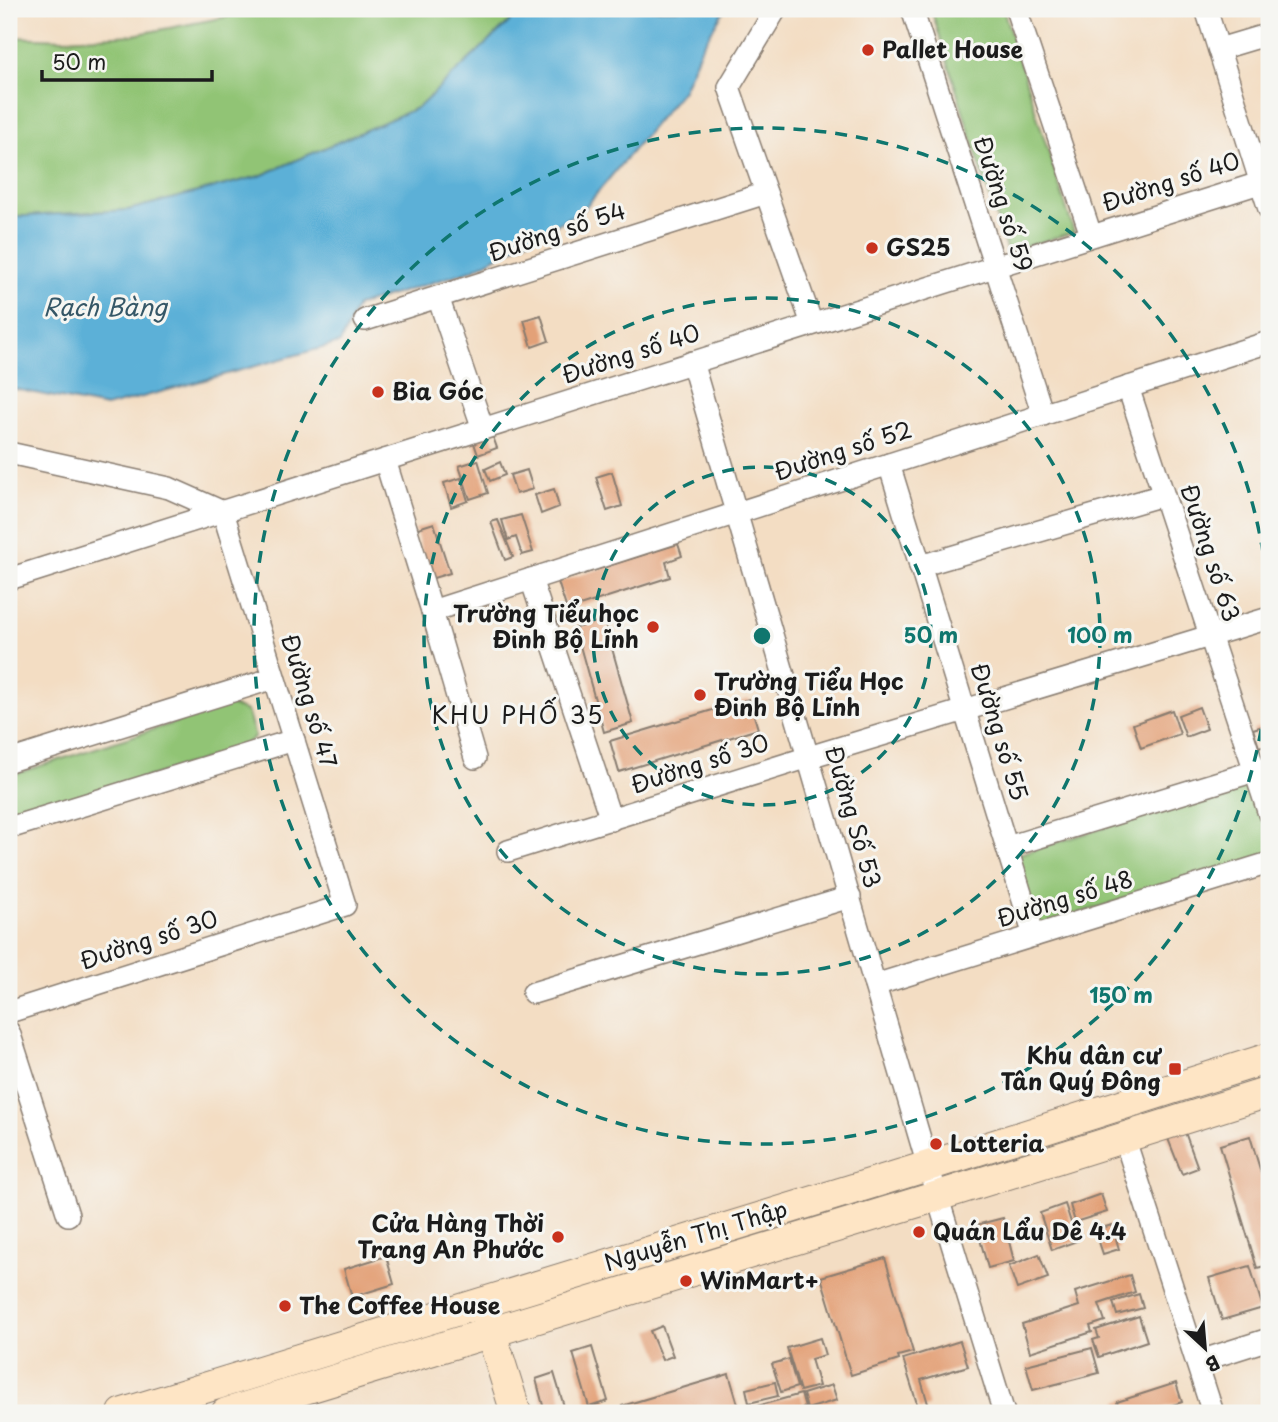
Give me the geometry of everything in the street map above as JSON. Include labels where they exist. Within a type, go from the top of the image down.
[{"type":"main road","name":"Nguyễn Thị Thập","points":[[122,1413],[928,1166],[1269,1058]]},
{"type":"main road","name":"Nguyễn Thị Thập","points":[[226,1413],[1269,1092]]},
{"type":"main road","points":[[481,1302],[516,1413]]},
{"type":"street","points":[[776,9],[729,87],[812,324]]},
{"type":"street","name":"Đường số 59","points":[[912,9],[1043,415]]},
{"type":"street","points":[[1016,9],[1091,235]]},
{"type":"street","points":[[1206,9],[1265,181],[1269,209]]},
{"type":"street","points":[[1219,50],[1269,34]]},
{"type":"street","name":"Đường số 40","points":[[9,579],[1265,181]]},
{"type":"street","name":"Đường số 54","points":[[365,320],[766,193]]},
{"type":"street","points":[[438,297],[482,429]]},
{"type":"street","name":"Đường số 52","points":[[432,611],[1269,342]]},
{"type":"street","name":"Đường Số 53","points":[[692,362],[928,1166],[1004,1413]]},
{"type":"street","name":"Đường số 63","points":[[1128,387],[1269,814]]},
{"type":"street","points":[[9,453],[170,488],[223,512]]},
{"type":"street","points":[[385,460],[475,758]]},
{"type":"street","name":"Đường số 55","points":[[889,464],[1034,936]]},
{"type":"street","points":[[920,566],[1163,495]]},
{"type":"street","name":"Đường số 47","points":[[223,512],[345,905]]},
{"type":"street","points":[[531,579],[611,820]]},
{"type":"street","name":"Đường số 30","points":[[508,851],[1269,618]]},
{"type":"street","points":[[9,761],[274,678]]},
{"type":"street","points":[[9,828],[293,740]]},
{"type":"street","points":[[1007,846],[1255,771]]},
{"type":"street","name":"Đường số 48","points":[[875,985],[1269,863]]},
{"type":"street","points":[[533,993],[850,897]]},
{"type":"street","name":"Đường số 30","points":[[9,1013],[345,905]]},
{"type":"street","points":[[9,1032],[68,1215]]},
{"type":"street","points":[[1124,1137],[1213,1413]]},
{"type":"street","points":[[1197,1362],[1269,1339]]},
{"type":"green space","points":[[255,9],[523,9],[419,107],[260,176],[128,210],[9,217],[9,37],[64,39],[133,35]]},
{"type":"green space","points":[[931,9],[1003,9],[1074,232],[1007,252]]},
{"type":"green space","points":[[229,705],[247,711],[255,736],[243,747],[9,821],[9,776]]},
{"type":"green space","points":[[1251,782],[1269,839],[1269,856],[1037,926],[1013,856]]},
{"type":"water","name":"Rạch Bàng","points":[[523,9],[725,9],[701,48],[683,90],[583,210],[472,270],[357,306],[340,343],[106,407],[9,388],[9,217],[128,210],[260,176],[419,107]]},
{"type":"building","points":[[541,315],[549,341],[532,347],[524,320]]},
{"type":"building","points":[[492,434],[497,448],[478,455],[473,440]]},
{"type":"building","points":[[478,460],[488,493],[470,499],[459,466]]},
{"type":"building","points":[[500,462],[505,475],[490,481],[485,469]]},
{"type":"building","points":[[527,470],[533,489],[516,494],[510,475]]},
{"type":"building","points":[[612,472],[622,506],[607,511],[596,477]]},
{"type":"building","points":[[461,478],[468,501],[451,507],[444,483]]},
{"type":"building","points":[[554,489],[559,507],[541,514],[535,495]]},
{"type":"building","points":[[521,515],[533,552],[522,555],[516,537],[508,540],[502,520]]},
{"type":"building","points":[[498,520],[513,557],[505,560],[491,522]]},
{"type":"building","points":[[434,523],[450,573],[430,579],[415,529]]},
{"type":"building","points":[[678,544],[682,556],[666,562],[670,577],[567,610],[558,582]]},
{"type":"building","points":[[604,620],[633,723],[604,732],[575,628]]},
{"type":"building","points":[[749,699],[758,729],[619,772],[610,741]]},
{"type":"building","points":[[1199,707],[1207,729],[1186,737],[1178,715]]},
{"type":"building","points":[[1172,710],[1180,734],[1141,748],[1133,724]]},
{"type":"building","points":[[1269,724],[1269,744],[1259,747],[1253,729]]},
{"type":"building","points":[[1182,1124],[1198,1168],[1182,1174],[1165,1131]]},
{"type":"building","points":[[1250,1136],[1269,1199],[1269,1265],[1257,1268],[1220,1145]]},
{"type":"building","points":[[1101,1194],[1107,1212],[1075,1222],[1070,1205]]},
{"type":"building","points":[[1065,1204],[1077,1241],[1052,1250],[1040,1213]]},
{"type":"building","points":[[1003,1218],[1014,1261],[988,1268],[976,1225]]},
{"type":"building","points":[[1112,1225],[1119,1249],[1103,1254],[1095,1230]]},
{"type":"building","points":[[1039,1254],[1048,1278],[1017,1289],[1009,1266]]},
{"type":"building","points":[[386,1256],[394,1284],[352,1297],[344,1269]]},
{"type":"building","points":[[885,1258],[913,1352],[898,1356],[899,1360],[851,1375],[821,1277]]},
{"type":"building","points":[[1250,1266],[1263,1308],[1222,1320],[1209,1278]]},
{"type":"building","points":[[1130,1275],[1135,1292],[1099,1304],[1105,1321],[1090,1326],[1092,1332],[1030,1352],[1022,1324],[1079,1306],[1075,1292]]},
{"type":"building","points":[[1139,1294],[1143,1308],[1117,1315],[1113,1302]]},
{"type":"building","points":[[1139,1316],[1147,1341],[1099,1357],[1093,1340],[1099,1338],[1096,1330]]},
{"type":"building","points":[[662,1326],[673,1356],[662,1360],[650,1331]]},
{"type":"building","points":[[820,1338],[825,1355],[811,1359],[819,1386],[800,1391],[787,1348]]},
{"type":"building","points":[[960,1341],[968,1366],[921,1380],[929,1407],[919,1410],[903,1359]]},
{"type":"building","points":[[592,1347],[608,1401],[589,1407],[573,1353]]},
{"type":"building","points":[[1092,1348],[1099,1373],[1033,1390],[1026,1365]]},
{"type":"building","points":[[789,1359],[797,1387],[781,1392],[772,1364]]},
{"type":"building","points":[[554,1373],[566,1413],[545,1413],[536,1379]]},
{"type":"building","points":[[729,1374],[740,1411],[625,1413],[622,1406]]},
{"type":"building","points":[[775,1382],[778,1396],[749,1403],[746,1389]]},
{"type":"building","points":[[1176,1383],[1182,1402],[1149,1413],[1120,1413],[1117,1402]]},
{"type":"building","points":[[832,1385],[837,1400],[807,1409],[803,1394]]},
{"type":"building","points":[[801,1394],[805,1408],[786,1413],[752,1413],[750,1408]]},
{"type":"place","name":"Pallet House","points":[[868,50]]},
{"type":"place","name":"GS25","points":[[872,248]]},
{"type":"place","name":"Bia Góc","points":[[378,392]]},
{"type":"place","name":"Trường Tiểu học Đinh Bộ Lĩnh","points":[[653,627]]},
{"type":"place","name":"Trường Tiểu Học Đinh Bộ Lĩnh","points":[[700,695]]},
{"type":"place","name":"Khu dân cư Tân Quý Đông","points":[[1175,1069]]},
{"type":"place","name":"Lotteria","points":[[936,1144]]},
{"type":"place","name":"Quán Lẩu Dê 4.4","points":[[919,1232]]},
{"type":"place","name":"Cửa Hàng Thời Trang An Phước","points":[[558,1237]]},
{"type":"place","name":"WinMart+","points":[[686,1281]]},
{"type":"place","name":"The Coffee House","points":[[285,1306]]},
{"type":"district","name":"KHU PHỐ 35","points":[[518,716]]}]
